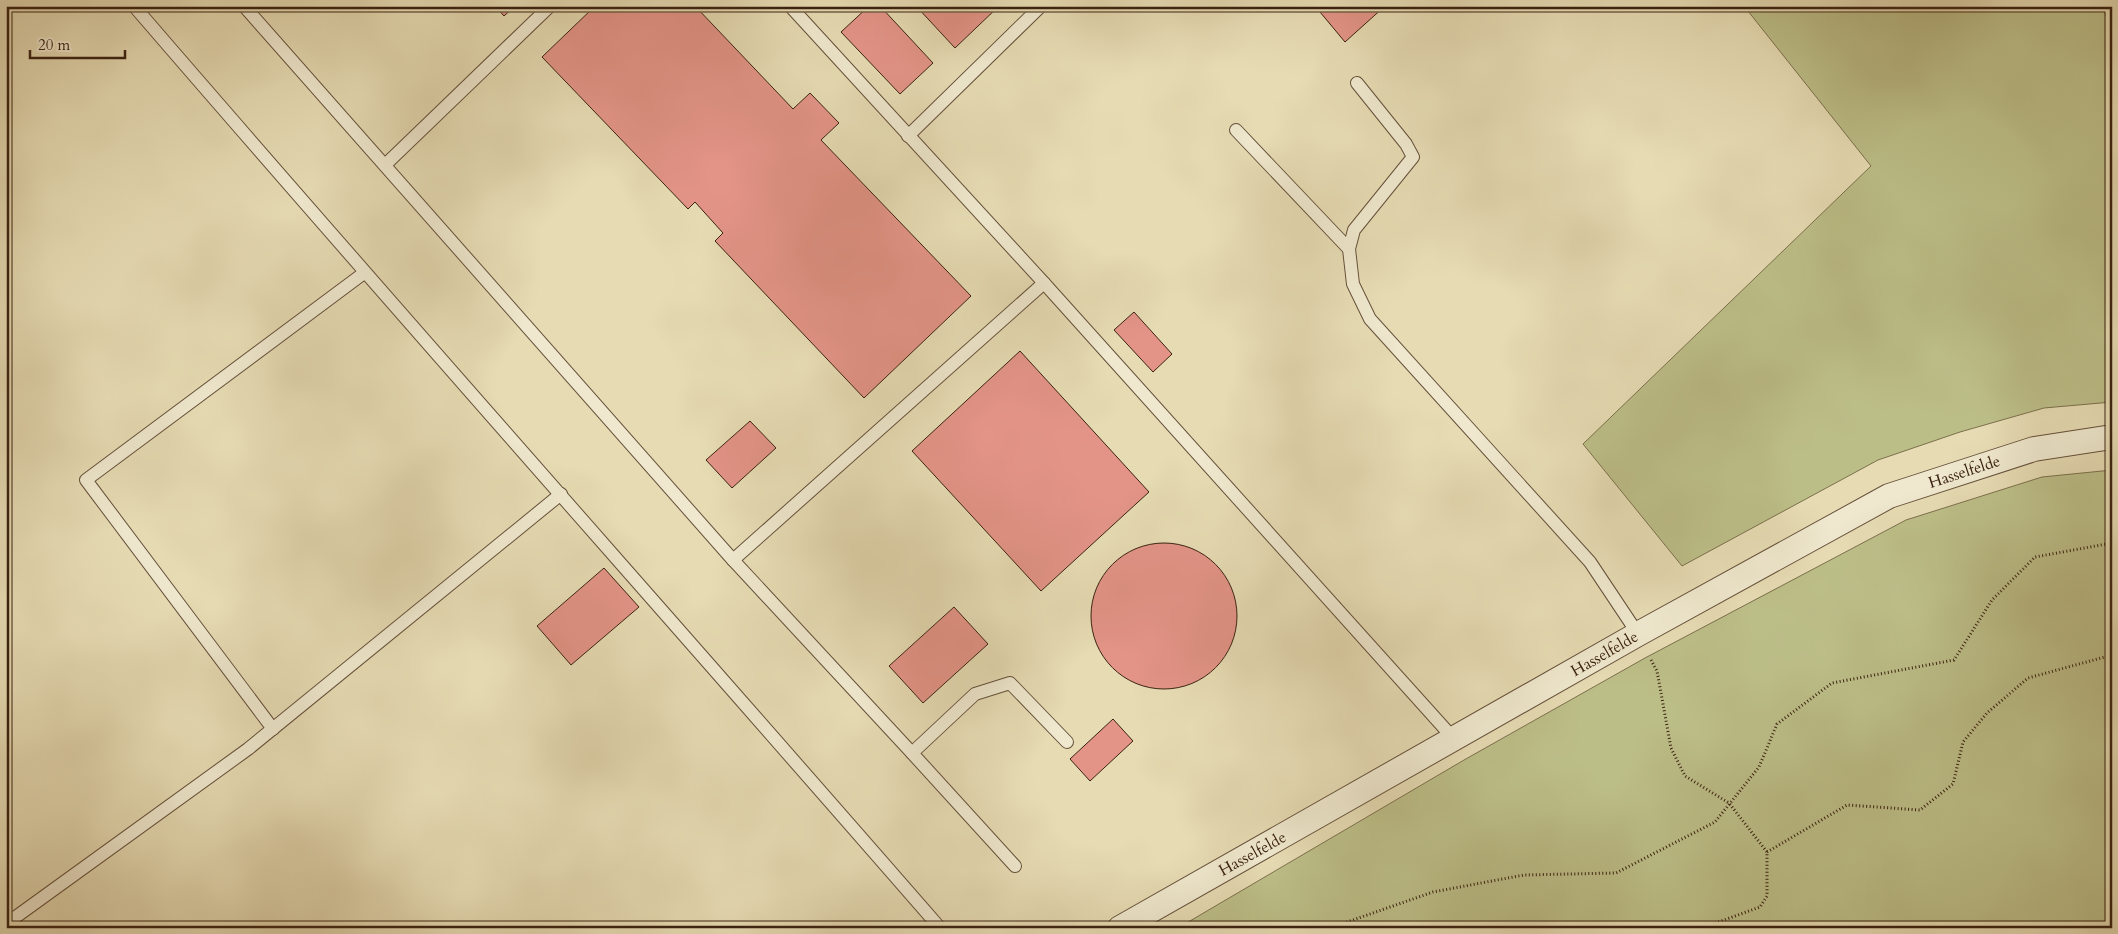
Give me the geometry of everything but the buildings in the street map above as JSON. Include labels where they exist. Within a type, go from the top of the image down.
[{"type":"street","name":"Hasselfelde","points":[[1120,928],[1638,634],[1889,496],[2034,448],[2112,437]]},
{"type":"lane","points":[[134,6],[364,273],[561,494],[940,928]]},
{"type":"lane","points":[[244,6],[733,560],[912,752],[1015,866]]},
{"type":"lane","points":[[385,164],[550,6]]},
{"type":"lane","points":[[790,6],[1044,283],[1454,739]]},
{"type":"lane","points":[[908,136],[1041,6]]},
{"type":"lane","points":[[1357,83],[1406,144],[1413,157],[1354,230],[1349,249],[1353,284],[1370,319],[1590,562],[1638,634]]},
{"type":"lane","points":[[1236,130],[1349,249]]},
{"type":"lane","points":[[273,729],[86,480],[364,273]]},
{"type":"lane","points":[[733,560],[1044,283]]},
{"type":"lane","points":[[6,924],[248,749],[561,494]]},
{"type":"lane","points":[[912,752],[975,694],[1010,683],[1067,742]]},
{"type":"path","points":[[1330,928],[1433,892],[1524,875],[1616,873],[1714,822],[1759,767],[1777,724],[1832,683],[1954,660],[1992,600],[2035,557],[2112,543]]},
{"type":"path","points":[[1638,634],[1657,671],[1670,748],[1685,776],[1730,802],[1767,852],[1769,876],[1766,896],[1760,907],[1702,928]]},
{"type":"path","points":[[1767,852],[1847,805],[1920,810],[1953,784],[1963,742],[1987,713],[2028,678],[2112,655]]},
{"type":"green space","points":[[1744,6],[2102,6],[2112,31],[2112,402],[2044,408],[1960,432],[1878,460],[1682,566],[1583,444],[1871,166]]},
{"type":"green space","points":[[2112,470],[2112,928],[1178,928],[1464,760],[1645,658],[1906,520],[2042,477]]}]
